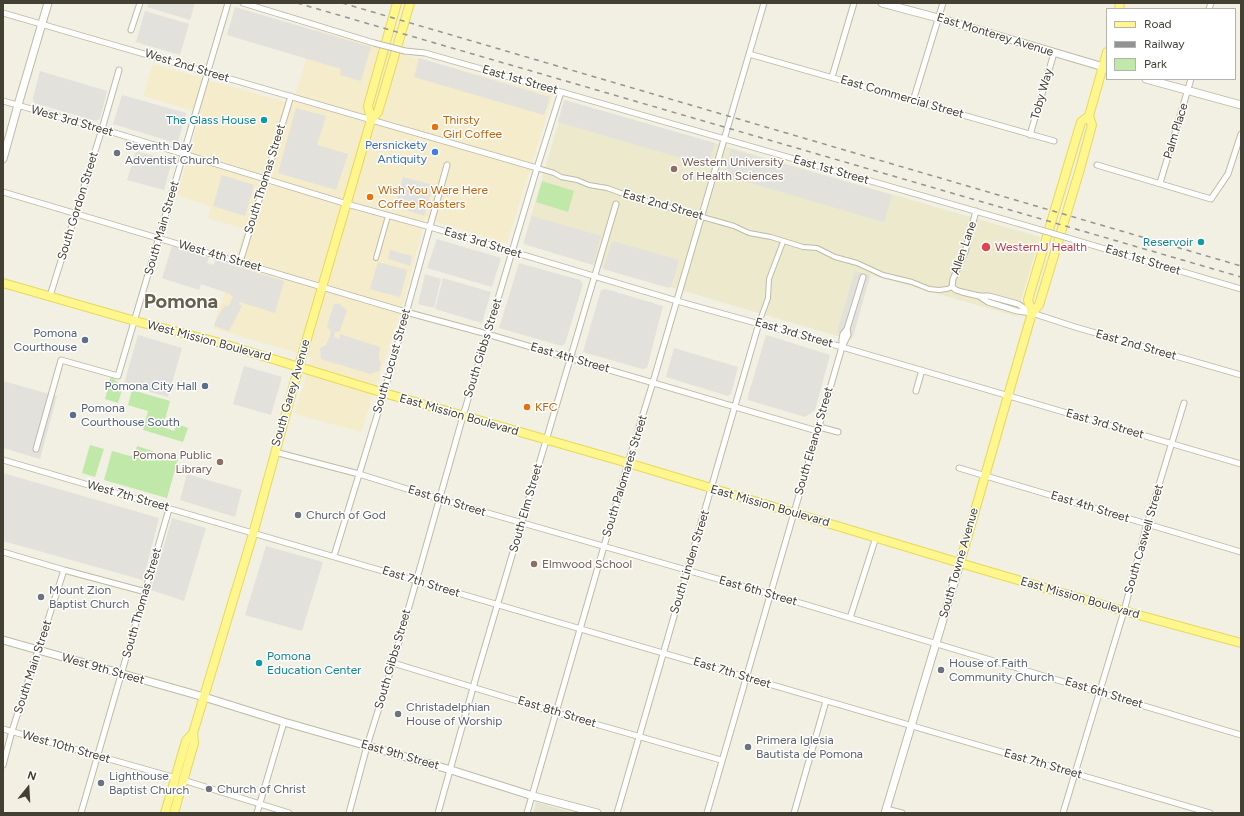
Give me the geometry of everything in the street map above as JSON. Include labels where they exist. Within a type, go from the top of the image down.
[{"type":"main road","name":"South Garey Avenue","points":[[165,813],[194,743],[193,733],[253,534],[299,366],[371,120],[368,106],[397,3]]},
{"type":"main road","points":[[371,120],[378,112],[410,3]]},
{"type":"main road","points":[[1032,313],[1028,300],[1030,293],[1081,122],[1089,116],[1105,68]]},
{"type":"main road","points":[[1032,313],[1039,305],[1080,169],[1092,125],[1089,116]]},
{"type":"main road","name":"West Mission Boulevard","points":[[3,283],[299,366]]},
{"type":"main road","name":"South Towne Avenue","points":[[960,563],[1032,313]]},
{"type":"main road","name":"East Mission Boulevard","points":[[299,366],[384,393],[628,463],[960,563],[1124,611],[1241,643]]},
{"type":"main road","name":"South Garey Avenue","points":[[174,813],[179,779]]},
{"type":"street","points":[[3,160],[48,3]]},
{"type":"street","points":[[131,30],[140,3]]},
{"type":"street","name":"South Main Street","points":[[36,449],[61,360],[118,376],[228,3]]},
{"type":"street","name":"East 1st Street","points":[[244,3],[405,51],[425,53],[976,211],[1241,289]]},
{"type":"street","name":"South Palomares Street","points":[[528,813],[628,463],[764,3]]},
{"type":"street","points":[[832,77],[854,3]]},
{"type":"street","name":"East Monterey Avenue","points":[[882,3],[938,18],[1105,68]]},
{"type":"street","points":[[913,101],[943,3]]},
{"type":"street","name":"West 2nd Street","points":[[3,13],[371,120]]},
{"type":"street","name":"Toby Way","points":[[1030,135],[1054,53]]},
{"type":"street","name":"East Commercial Street","points":[[749,54],[1054,141]]},
{"type":"street","name":"South Gordon Street","points":[[50,296],[119,70]]},
{"type":"street","points":[[1150,80],[1241,105]]},
{"type":"street","name":"Palm Place","points":[[1160,183],[1191,80]]},
{"type":"street","name":"South Gibbs Street","points":[[349,813],[367,746],[487,334],[561,92]]},
{"type":"street","name":"South Thomas Street","points":[[240,262],[291,96]]},
{"type":"street","name":"West 3rd Street","points":[[3,101],[102,129],[347,204]]},
{"type":"street","name":"East 2nd Street","points":[[371,120],[554,173],[561,177],[577,180],[589,185],[607,188],[632,197],[734,226],[749,233],[771,237],[803,247],[817,248],[834,257],[857,263],[882,275],[912,282],[929,289],[947,289],[952,286],[956,290],[979,296],[988,302],[1032,313],[1241,375]]},
{"type":"street","points":[[1097,165],[1212,199],[1228,174],[1241,134]]},
{"type":"street","name":"South Locust Street","points":[[334,556],[384,393],[447,165]]},
{"type":"street","name":"West 4th Street","points":[[3,192],[322,286]]},
{"type":"street","name":"East 3rd Street","points":[[347,204],[1241,464]]},
{"type":"street","name":"South Elm Street","points":[[438,813],[473,687],[523,523],[616,204]]},
{"type":"street","name":"Allen Lane","points":[[952,286],[953,279],[965,252],[976,211]]},
{"type":"street","points":[[376,258],[388,216]]},
{"type":"street","name":"South Linden Street","points":[[617,813],[638,736],[712,489],[734,407],[768,298],[769,279],[783,242]]},
{"type":"street","name":"South Eleanor Street","points":[[706,813],[842,347],[848,335],[847,329],[862,277]]},
{"type":"street","name":"East 4th Street","points":[[322,286],[406,312],[571,358],[734,407],[818,429],[838,432]]},
{"type":"street","points":[[916,391],[922,370]]},
{"type":"street","name":"South Caswell Street","points":[[1064,813],[1124,611],[1147,524],[1184,403]]},
{"type":"street","name":"East 6th Street","points":[[275,452],[359,474],[439,499],[770,594],[1241,735]]},
{"type":"street","name":"West 7th Street","points":[[3,460],[253,534]]},
{"type":"street","name":"East 4th Street","points":[[959,468],[1241,552]]},
{"type":"street","name":"South Thomas Street","points":[[80,813],[146,592],[169,509]]},
{"type":"street","name":"East 7th Street","points":[[253,534],[581,628],[746,678],[1210,813]]},
{"type":"street","points":[[850,618],[876,537]]},
{"type":"street","points":[[3,552],[146,592]]},
{"type":"street","name":"South Towne Avenue","points":[[886,811],[910,725],[960,563]]},
{"type":"street","name":"South Main Street","points":[[3,765],[12,731],[64,570]]},
{"type":"street","name":"West 9th Street","points":[[3,640],[204,697]]},
{"type":"street","name":"East 8th Street","points":[[392,663],[557,713],[721,760]]},
{"type":"street","name":"East 9th Street","points":[[204,697],[284,722],[451,770],[533,796],[597,813]]},
{"type":"street","points":[[794,813],[826,701]]},
{"type":"street","points":[[257,813],[284,722]]},
{"type":"street","name":"West 10th Street","points":[[3,729],[179,779],[289,813]]},
{"type":"street","points":[[886,811],[902,813]]},
{"type":"shaded area","points":[[148,3],[195,3],[190,20],[147,7]]},
{"type":"shaded area","points":[[235,7],[371,47],[361,81],[340,75],[341,69],[227,35]]},
{"type":"shaded area","points":[[145,11],[189,24],[180,55],[136,42]]},
{"type":"shaded area","points":[[316,30],[553,95],[507,243],[425,219],[403,304],[361,432],[295,414],[311,357],[213,328],[245,229],[208,218],[211,207],[177,195],[201,113],[143,96],[153,64],[292,104]]},
{"type":"shaded area","points":[[419,58],[550,97],[544,115],[414,77]]},
{"type":"shaded area","points":[[40,71],[107,91],[100,119],[96,121],[34,103],[33,98]]},
{"type":"shaded area","points":[[122,95],[186,113],[178,142],[173,142],[113,124]]},
{"type":"shaded area","points":[[564,100],[715,143],[708,166],[558,122]]},
{"type":"shaded area","name":"Western University of Health Sciences","points":[[565,100],[1040,237],[1016,316],[871,275],[851,340],[523,244]]},
{"type":"shaded area","points":[[296,108],[326,116],[317,145],[348,154],[336,190],[278,173]]},
{"type":"shaded area","points":[[731,149],[892,195],[884,222],[723,175]]},
{"type":"shaded area","points":[[136,151],[172,161],[164,190],[127,180]]},
{"type":"shaded area","points":[[222,175],[254,185],[245,216],[213,206]]},
{"type":"shaded area","points":[[403,177],[433,185],[424,216],[395,206]]},
{"type":"shaded area","points":[[532,216],[601,236],[593,265],[527,245],[524,242]]},
{"type":"shaded area","points":[[437,239],[501,258],[492,287],[427,268]]},
{"type":"shaded area","points":[[612,241],[679,260],[672,284],[669,288],[603,269]]},
{"type":"shaded area","points":[[172,246],[209,258],[207,263],[214,265],[215,260],[284,281],[275,313],[240,302],[239,304],[242,306],[229,331],[214,326],[225,305],[228,307],[233,297],[230,294],[201,284],[199,290],[162,278]]},
{"type":"shaded area","points":[[390,250],[412,256],[410,266],[388,259]]},
{"type":"shaded area","points":[[378,262],[407,270],[401,295],[399,297],[370,289]]},
{"type":"shaded area","points":[[519,263],[580,280],[583,284],[565,344],[562,346],[499,328]]},
{"type":"shaded area","points":[[855,271],[870,275],[853,337],[837,332]]},
{"type":"shaded area","points":[[425,274],[441,279],[434,308],[418,304]]},
{"type":"shaded area","points":[[443,278],[491,292],[482,323],[435,309]]},
{"type":"shaded area","points":[[606,289],[663,306],[647,368],[642,369],[583,352],[601,290]]},
{"type":"shaded area","points":[[334,304],[339,304],[347,310],[340,331],[335,332],[334,337],[340,339],[340,334],[380,347],[379,359],[381,363],[379,371],[370,374],[321,359],[320,348],[326,345],[331,332],[327,326]]},
{"type":"shaded area","points":[[138,335],[182,348],[168,397],[124,384]]},
{"type":"shaded area","points":[[766,335],[830,355],[815,410],[805,417],[748,400]]},
{"type":"shaded area","points":[[674,348],[738,367],[731,394],[728,396],[666,377]]},
{"type":"shaded area","points":[[244,366],[282,377],[271,415],[233,404]]},
{"type":"shaded area","points":[[3,381],[57,396],[40,459],[3,448]]},
{"type":"shaded area","points":[[3,473],[159,518],[143,580],[3,541]]},
{"type":"shaded area","points":[[187,474],[242,490],[235,517],[180,500]]},
{"type":"shaded area","points":[[172,518],[206,528],[184,601],[151,590]]},
{"type":"shaded area","points":[[266,546],[323,562],[302,631],[245,615]]},
{"type":"shaded area","points":[[536,802],[574,813],[533,813]]},
{"type":"green space","points":[[542,181],[574,191],[568,212],[536,202]]},
{"type":"green space","points":[[111,376],[123,387],[118,403],[105,399]]},
{"type":"green space","points":[[132,390],[170,401],[163,427],[174,431],[177,424],[188,428],[183,442],[143,430],[148,411],[128,405]]},
{"type":"green space","points":[[90,445],[104,449],[95,477],[82,473]]},
{"type":"green space","points":[[137,446],[178,459],[167,498],[104,480],[112,451],[134,457]]},
{"type":"railway","points":[[297,3],[1241,277]]},
{"type":"railway","points":[[342,3],[1241,266]]},
{"type":"place","name":"The Glass House","points":[[264,120]]},
{"type":"place","name":"Thirsty Girl Coffee","points":[[435,127]]},
{"type":"place","name":"Persnickety Antiquity","points":[[435,152]]},
{"type":"place","name":"Seventh Day Adventist Church","points":[[117,153]]},
{"type":"place","name":"Western University of Health Sciences","points":[[674,169]]},
{"type":"place","name":"Wish You Were Here Coffee Roasters","points":[[370,197]]},
{"type":"place","name":"Reservoir","points":[[1201,242]]},
{"type":"place","name":"WesternU Health","points":[[986,247]]},
{"type":"place","name":"Pomona Courthouse","points":[[85,340]]},
{"type":"place","name":"Pomona City Hall","points":[[205,386]]},
{"type":"place","name":"KFC","points":[[527,407]]},
{"type":"place","name":"Pomona Courthouse South","points":[[73,415]]},
{"type":"place","name":"Pomona Public Library","points":[[220,462]]},
{"type":"place","name":"Church of God","points":[[298,515]]},
{"type":"place","name":"Elmwood School","points":[[534,564]]},
{"type":"place","name":"Mount Zion Baptist Church","points":[[41,597]]},
{"type":"place","name":"Pomona Education Center","points":[[259,663]]},
{"type":"place","name":"House of Faith Community Church","points":[[941,670]]},
{"type":"place","name":"Christadelphian House of Worship","points":[[398,714]]},
{"type":"place","name":"Primera Iglesia Bautista de Pomona","points":[[748,747]]},
{"type":"place","name":"Lighthouse Baptist Church","points":[[101,783]]},
{"type":"place","name":"Church of Christ","points":[[209,789]]},
{"type":"district","name":"Pomona","points":[[181,302]]}]
